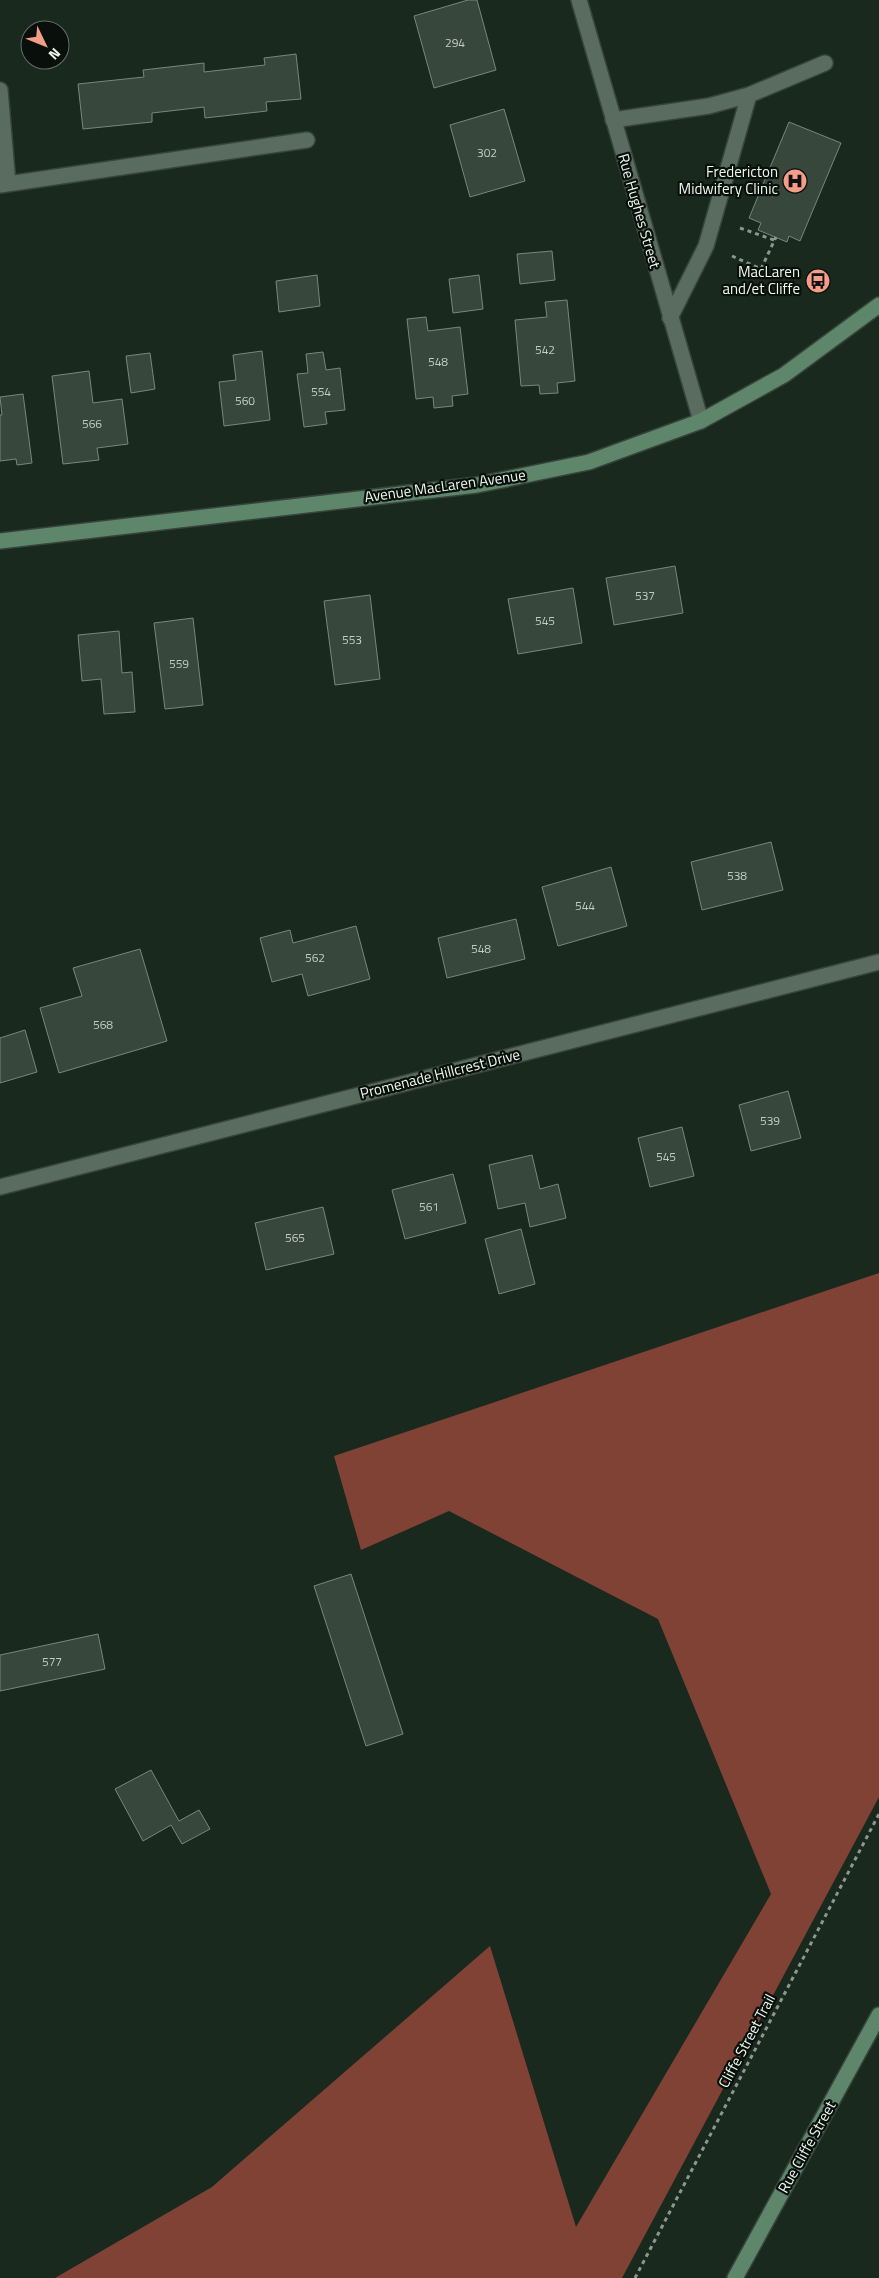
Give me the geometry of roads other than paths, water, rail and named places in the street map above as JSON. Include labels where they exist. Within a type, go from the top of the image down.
[{"type":"street","name":"Rue Hughes Street","points":[[579,0],[701,421]]},
{"type":"street","points":[[614,120],[709,106],[749,95],[825,63]]},
{"type":"street","points":[[0,90],[4,185],[307,140]]},
{"type":"street","points":[[670,318],[706,246],[749,95]]},
{"type":"street","name":"Avenue MacLaren Avenue","points":[[0,541],[477,484],[589,462],[701,421],[784,374],[879,305]]},
{"type":"street","name":"Promenade Hillcrest Drive","points":[[0,1187],[879,962]]},
{"type":"street","name":"Rue Cliffe Street","points":[[735,2278],[879,2015]]},
{"type":"place","name":"Fredericton Midwifery Clinic","points":[[795,181]]},
{"type":"place","name":"MacLaren and/et Cliffe","points":[[818,281]]}]
